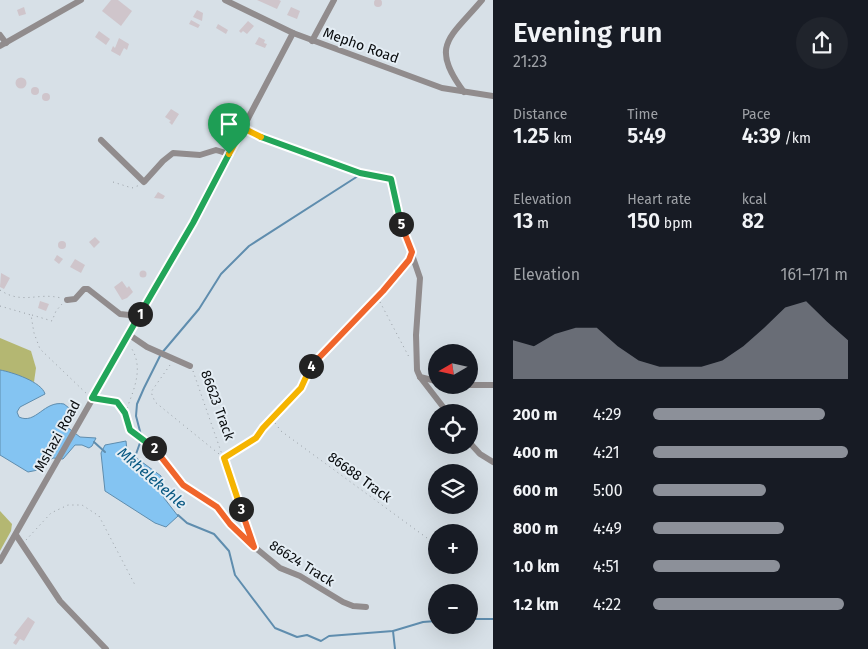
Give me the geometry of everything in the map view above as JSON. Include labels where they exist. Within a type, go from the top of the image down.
[{"type":"street","points":[[0,35],[3,45],[81,0]]},
{"type":"street","name":"Mepho Road","points":[[225,0],[293,33],[442,88],[493,96]]},
{"type":"street","points":[[312,40],[334,0]]},
{"type":"street","points":[[464,92],[449,72],[445,60],[445,50],[455,31],[482,0]]},
{"type":"street","name":"Mshazi Road","points":[[0,561],[138,316],[193,223],[293,33]]},
{"type":"street","points":[[243,128],[278,144],[360,173],[391,179],[394,186],[397,210],[418,266],[421,286],[416,335],[417,370],[420,378],[441,404]]},
{"type":"street","points":[[101,140],[144,182],[163,161],[174,153],[200,155],[216,150],[229,154]]},
{"type":"street","points":[[308,369],[378,296],[405,264],[412,252]]},
{"type":"street","points":[[67,300],[75,299],[84,289],[88,289],[120,314],[138,316]]},
{"type":"street","name":"86623 Track","points":[[127,337],[190,366]]},
{"type":"street","points":[[420,378],[428,380]]},
{"type":"street","points":[[478,385],[493,386]]},
{"type":"street","name":"86624 Track","points":[[125,413],[127,424],[134,434],[157,451],[183,485],[217,507],[230,524],[280,568],[300,576],[343,602],[353,606],[366,607]]},
{"type":"street","points":[[478,452],[493,462]]},
{"type":"street","points":[[16,535],[60,601],[106,649]]},
{"type":"path","points":[[113,182],[132,188],[144,182]]},
{"type":"path","points":[[0,290],[16,299],[44,296],[67,300]]},
{"type":"path","points":[[378,296],[417,370]]},
{"type":"path","points":[[0,306],[52,322],[56,312],[67,300]]},
{"type":"path","points":[[31,315],[34,333],[40,349],[76,386],[92,398],[113,401],[125,413],[139,371],[134,352],[127,337]]},
{"type":"path","points":[[175,358],[151,392],[151,396],[155,402],[224,458],[256,438],[301,388],[308,369]]},
{"type":"path","name":"86623 Track","points":[[190,366],[195,375],[254,547]]},
{"type":"path","name":"86688 Track","points":[[272,418],[281,431],[428,540]]},
{"type":"path","points":[[22,544],[52,513],[68,505],[82,505],[99,516],[135,585]]},
{"type":"green space","points":[[0,338],[31,351],[36,368],[34,382],[0,370]]},
{"type":"green space","points":[[0,511],[12,524],[11,531],[0,551]]},
{"type":"water","points":[[0,370],[19,375],[33,382],[45,394],[20,407],[17,412],[19,417],[30,418],[51,405],[64,404],[69,408],[67,427],[80,437],[96,438],[92,446],[89,448],[75,445],[63,459],[53,458],[38,470],[28,472],[0,455]]},
{"type":"water","points":[[126,441],[127,451],[161,476],[164,498],[178,516],[166,527],[155,523],[105,491],[101,453],[105,445]]},
{"type":"building","points":[[378,-1],[382,3],[378,7],[374,3]]},
{"type":"building","points":[[111,0],[118,0],[132,11],[121,26],[102,11]]},
{"type":"building","points":[[257,0],[279,0],[281,1],[277,9]]},
{"type":"building","points":[[24,7],[26,14],[19,16],[17,10]]},
{"type":"building","points":[[291,7],[300,11],[297,19],[287,15]]},
{"type":"building","points":[[197,10],[203,13],[202,21],[193,17]]},
{"type":"building","points":[[191,20],[200,25],[198,28],[189,24]]},
{"type":"building","points":[[248,21],[254,26],[247,34],[243,31],[241,33],[239,31]]},
{"type":"building","points":[[218,24],[228,30],[226,34],[216,28]]},
{"type":"building","points":[[99,31],[110,39],[106,45],[95,37]]},
{"type":"building","points":[[259,37],[265,40],[264,43],[267,44],[265,48],[255,44]]},
{"type":"building","points":[[119,38],[129,44],[127,50],[124,48],[120,56],[111,51],[113,46],[115,48]]},
{"type":"building","points":[[19,78],[23,78],[26,83],[25,87],[19,88],[16,85],[16,81]]},
{"type":"building","points":[[35,87],[39,91],[35,95],[31,91]]},
{"type":"building","points":[[46,93],[50,97],[46,101],[42,97]]},
{"type":"building","points":[[171,109],[179,114],[172,125],[169,122],[171,121],[165,117]]},
{"type":"building","points":[[158,192],[165,196],[163,199],[154,198]]},
{"type":"building","points":[[95,237],[100,242],[94,248],[89,242]]},
{"type":"building","points":[[62,241],[66,245],[62,249],[58,245]]},
{"type":"building","points":[[57,255],[63,259],[59,264],[54,260]]},
{"type":"building","points":[[75,259],[85,265],[81,273],[70,267]]},
{"type":"building","points":[[143,270],[147,274],[143,278],[139,274]]},
{"type":"building","points":[[1,273],[10,278],[4,289],[0,287]]},
{"type":"building","points":[[122,281],[133,292],[122,300],[114,287]]},
{"type":"building","points":[[40,301],[49,304],[46,311],[38,308]]},
{"type":"building","points":[[28,617],[35,622],[24,641],[20,639],[16,645],[13,643],[17,637],[14,635]]},
{"type":"waterway","points":[[141,435],[136,416],[137,404],[144,388],[161,354],[199,309],[221,274],[249,246],[358,176]]},
{"type":"waterway","points":[[135,457],[141,440]]},
{"type":"waterway","name":"Mkhelekehle","points":[[94,442],[105,452]]},
{"type":"waterway","name":"Mkhelekehle","points":[[178,515],[187,523],[214,534],[229,551],[235,575],[275,628],[297,637],[307,635],[321,641],[329,636],[393,631],[428,622]]},
{"type":"waterway","name":"Mkhelekehle","points":[[478,619],[493,619]]},
{"type":"waterway","points":[[393,631],[395,649]]},
{"type":"route","points":[[243,128],[268,140],[360,173],[376,177],[388,177],[394,186],[397,210],[412,252],[409,260],[383,291],[308,369],[301,388],[256,438],[224,458],[254,547],[241,536],[217,507],[183,485],[157,451],[130,430],[125,413],[117,402],[92,398],[193,223],[229,154],[243,128]]}]
